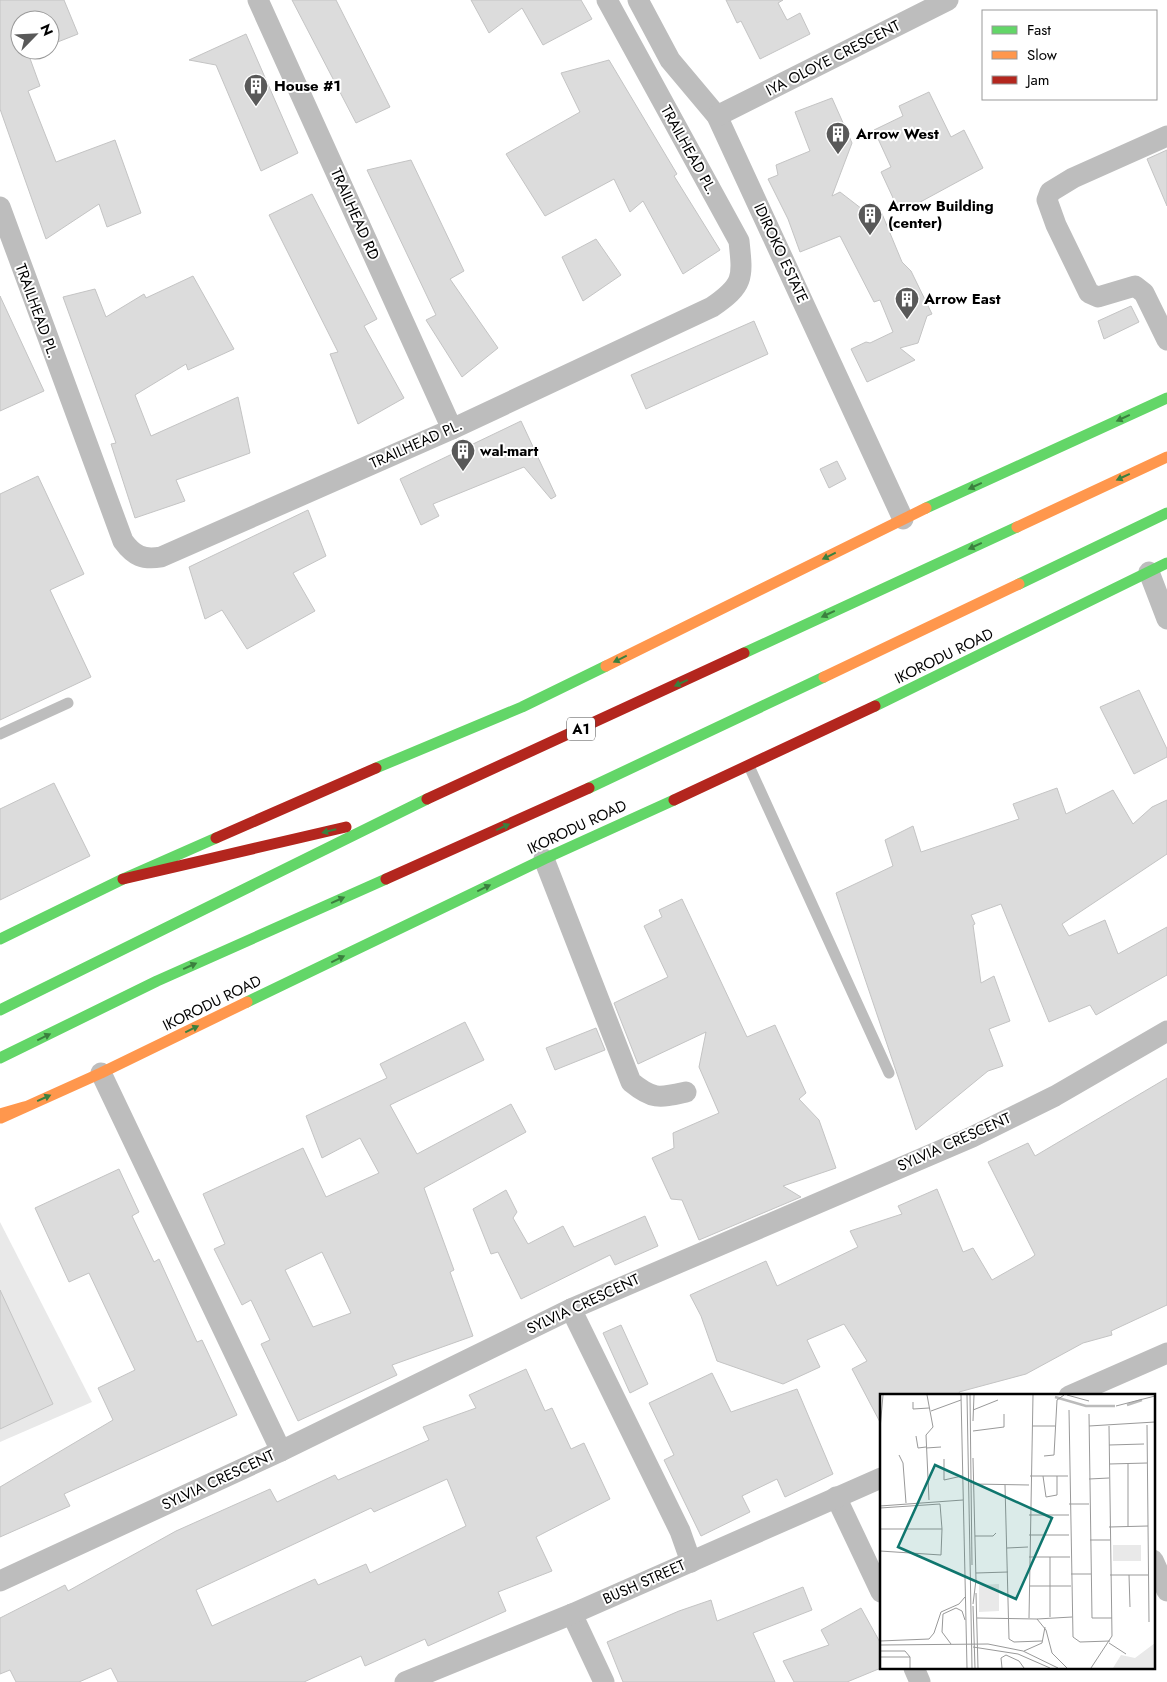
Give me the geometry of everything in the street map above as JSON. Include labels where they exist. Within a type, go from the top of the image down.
[{"type":"main road","points":[[0,939],[123,879],[323,790],[522,707],[903,519],[1167,398]]},
{"type":"main road","points":[[1153,463],[1167,452]]},
{"type":"main road","name":"A1","points":[[0,1010],[394,816],[1167,457]]},
{"type":"main road","name":"IKORODU ROAD","points":[[0,1058],[157,981],[621,774],[1167,513]]},
{"type":"main road","name":"IKORODU ROAD","points":[[0,1118],[101,1073],[748,764],[811,737],[986,653],[1158,567]]},
{"type":"main road","points":[[123,879],[394,816]]},
{"type":"main road","points":[[0,1114],[24,1107]]},
{"type":"street","name":"TRAILHEAD RD","points":[[258,0],[452,428]]},
{"type":"street","name":"TRAILHEAD PL.","points":[[0,207],[123,541],[132,553],[147,560],[161,556],[452,428],[712,307],[734,292],[743,272],[739,241],[607,0]]},
{"type":"street","name":"IDIROKO ESTATE","points":[[638,0],[670,60],[718,116],[903,519]]},
{"type":"street","name":"IYA OLOYE CRESCENT","points":[[718,116],[948,0]]},
{"type":"street","points":[[1167,136],[1073,178],[1050,192],[1047,200],[1056,225],[1089,293],[1098,297],[1135,286],[1144,293],[1167,340]]},
{"type":"street","points":[[1158,567],[1167,619]]},
{"type":"street","points":[[544,860],[632,1082],[646,1094],[660,1098],[686,1092]]},
{"type":"street","name":"SYLVIA CRESCENT","points":[[0,1581],[281,1451],[571,1308],[972,1137],[1055,1096],[1167,1030]]},
{"type":"street","points":[[101,1073],[281,1451]]},
{"type":"street","points":[[571,1308],[680,1532],[691,1562]]},
{"type":"street","points":[[1077,1394],[1167,1353]]},
{"type":"street","name":"BUSH STREET","points":[[405,1682],[572,1614],[880,1478]]},
{"type":"street","points":[[836,1497],[880,1590]]},
{"type":"street","points":[[1154,1562],[1167,1591]]},
{"type":"street","points":[[572,1614],[604,1682]]},
{"type":"street","points":[[915,1670],[920,1682]]},
{"type":"lane","points":[[0,734],[68,702]]},
{"type":"lane","points":[[748,764],[889,1073]]},
{"type":"shaded area","points":[[0,1222],[92,1402],[0,1442]]},
{"type":"building","points":[[0,0],[64,0],[78,34],[60,41],[60,10],[10,10],[10,60],[31,60],[40,86],[28,91],[56,162],[115,140],[141,213],[107,227],[99,204],[46,239],[0,109]]},
{"type":"building","points":[[292,0],[336,0],[390,107],[356,123]]},
{"type":"building","points":[[471,0],[581,0],[592,19],[543,45],[522,8],[489,33]]},
{"type":"building","points":[[726,0],[783,0],[778,3],[787,20],[800,13],[810,34],[760,59],[741,21],[737,23]]},
{"type":"building","name":"House #1","points":[[246,34],[298,153],[261,171],[216,65],[189,60]]},
{"type":"building","points":[[609,60],[677,174],[674,176],[720,250],[683,274],[643,201],[630,212],[614,179],[545,216],[506,154],[580,112],[561,73]]},
{"type":"building","points":[[929,92],[951,137],[964,130],[983,168],[900,213],[881,172],[891,167],[874,130],[903,116],[899,106]]},
{"type":"building","points":[[832,98],[852,143],[832,196],[840,192],[862,209],[880,209],[902,262],[911,271],[932,314],[927,316],[918,343],[900,348],[915,360],[867,382],[851,349],[866,342],[870,343],[893,332],[880,300],[874,302],[840,236],[800,252],[788,219],[768,179],[778,175],[776,165],[810,151],[795,112]]},
{"type":"building","points":[[1167,150],[1167,206],[1147,159]]},
{"type":"building","points":[[411,160],[464,271],[450,279],[498,348],[462,377],[426,320],[436,315],[367,170]]},
{"type":"building","points":[[312,194],[377,319],[364,326],[404,398],[358,424],[330,354],[338,352],[269,215]]},
{"type":"building","points":[[596,239],[621,275],[583,301],[562,257]]},
{"type":"building","points":[[193,276],[234,349],[188,370],[186,364],[135,395],[151,436],[238,397],[250,453],[176,480],[185,501],[135,518],[111,444],[116,443],[63,297],[95,289],[106,317],[144,294],[146,298]]},
{"type":"building","points":[[0,296],[44,391],[0,411]]},
{"type":"building","points":[[1131,306],[1139,322],[1104,339],[1098,321]]},
{"type":"building","points":[[754,321],[768,354],[646,409],[631,375]]},
{"type":"building","name":"wal-mart","points":[[521,421],[556,496],[551,499],[524,467],[433,504],[439,516],[421,525],[400,479]]},
{"type":"building","points":[[837,461],[846,479],[829,488],[820,469]]},
{"type":"building","points":[[38,476],[84,574],[50,590],[91,677],[0,720],[0,494]]},
{"type":"building","points":[[308,510],[326,556],[293,573],[315,611],[247,649],[222,610],[205,619],[189,567]]},
{"type":"building","points":[[1139,690],[1167,749],[1167,757],[1134,774],[1100,707]]},
{"type":"building","points":[[54,783],[90,856],[0,900],[0,809]]},
{"type":"building","points":[[1057,788],[1066,814],[1113,790],[1133,824],[1152,807],[1167,800],[1167,854],[1062,924],[1069,936],[1105,920],[1118,954],[1167,927],[1167,975],[1096,1015],[1090,1005],[1049,1022],[1001,904],[971,915],[975,924],[973,925],[981,983],[994,976],[1010,1021],[989,1029],[1003,1066],[988,1071],[916,1130],[836,893],[893,866],[885,840],[913,826],[921,852],[1019,819],[1013,804]]},
{"type":"building","points":[[682,899],[747,1037],[775,1025],[806,1093],[799,1099],[819,1120],[836,1168],[783,1186],[801,1197],[699,1240],[682,1200],[671,1199],[652,1158],[674,1148],[673,1133],[719,1113],[699,1067],[706,1032],[638,1064],[614,1003],[668,977],[644,926],[662,917],[659,910]]},
{"type":"building","points":[[465,1022],[484,1060],[390,1105],[417,1154],[511,1104],[526,1132],[424,1188],[454,1270],[450,1272],[473,1336],[392,1365],[397,1375],[298,1421],[261,1344],[270,1340],[251,1300],[242,1305],[214,1249],[225,1244],[203,1194],[303,1148],[326,1197],[379,1173],[360,1138],[322,1158],[306,1116],[387,1078],[380,1064]],"holes":[[[322,1252],[351,1313],[313,1327],[285,1270]]]},
{"type":"building","points":[[596,1028],[605,1050],[555,1070],[546,1048]]},
{"type":"building","points":[[1167,1078],[1167,1305],[1111,1331],[1112,1335],[1083,1343],[1026,1374],[959,1392],[960,1394],[880,1394],[880,1422],[852,1369],[867,1361],[844,1324],[807,1340],[820,1367],[783,1384],[717,1361],[701,1316],[690,1295],[766,1261],[777,1286],[858,1247],[850,1231],[902,1214],[898,1206],[937,1189],[963,1252],[973,1248],[992,1280],[1031,1258],[1035,1255],[988,1162],[1028,1143],[1035,1156]]},
{"type":"building","points":[[119,1169],[139,1212],[132,1216],[154,1262],[159,1259],[197,1342],[202,1340],[237,1415],[64,1494],[70,1506],[0,1537],[0,1487],[113,1420],[98,1388],[135,1370],[89,1273],[69,1282],[35,1208]]},
{"type":"building","points":[[506,1190],[517,1212],[513,1218],[528,1244],[563,1226],[574,1247],[645,1216],[658,1246],[615,1265],[610,1255],[521,1299],[498,1252],[491,1254],[473,1209]]},
{"type":"building","points":[[0,1290],[53,1404],[0,1429]]},
{"type":"building","points":[[621,1325],[648,1384],[630,1393],[603,1333]]},
{"type":"building","points":[[526,1369],[545,1411],[552,1408],[571,1449],[584,1443],[610,1499],[536,1537],[552,1571],[498,1592],[506,1611],[428,1646],[425,1639],[365,1666],[361,1656],[304,1682],[118,1682],[111,1668],[79,1682],[16,1682],[10,1670],[0,1674],[0,1618],[65,1585],[68,1591],[176,1531],[270,1489],[277,1502],[335,1475],[338,1480],[429,1440],[423,1427],[476,1408],[469,1395]],"holes":[[[447,1479],[466,1526],[370,1573],[366,1564],[318,1585],[315,1579],[212,1626],[196,1590],[371,1508],[374,1512]]]},
{"type":"building","points":[[712,1373],[731,1412],[797,1389],[833,1474],[785,1497],[777,1479],[742,1496],[750,1512],[701,1536],[664,1460],[674,1455],[649,1403]]},
{"type":"building","points":[[803,1587],[812,1610],[753,1633],[775,1682],[623,1682],[607,1642],[679,1611],[711,1600],[717,1621]]},
{"type":"building","points":[[861,1608],[880,1642],[880,1668],[847,1682],[794,1682],[783,1661],[829,1645],[821,1630]]},
{"type":"traffic: fast","points":[[926,508],[1167,398]]},
{"type":"traffic: fast","points":[[1019,584],[1167,513]]},
{"type":"traffic: fast","points":[[744,653],[1017,527]]},
{"type":"traffic: fast","points":[[875,706],[1167,563]]},
{"type":"traffic: fast","points":[[376,768],[522,707],[606,666]]},
{"type":"traffic: fast","points":[[589,788],[824,677]]},
{"type":"traffic: fast","points":[[0,1010],[427,799]]},
{"type":"traffic: fast","points":[[247,1002],[544,859],[674,800]]},
{"type":"traffic: fast","points":[[0,939],[123,879],[216,838]]},
{"type":"traffic: fast","points":[[0,1058],[157,981],[386,879]]},
{"type":"traffic: slow","points":[[1017,527],[1167,457]]},
{"type":"traffic: slow","points":[[606,666],[926,508]]},
{"type":"traffic: slow","points":[[824,677],[1019,584]]},
{"type":"traffic: slow","points":[[1,1118],[101,1073],[247,1002]]},
{"type":"traffic: slow","points":[[0,1114],[24,1107]]},
{"type":"traffic: jam","points":[[427,799],[744,653]]},
{"type":"traffic: jam","points":[[674,800],[875,706]]},
{"type":"traffic: jam","points":[[216,838],[376,768]]},
{"type":"traffic: jam","points":[[386,879],[589,788]]},
{"type":"traffic: jam","points":[[123,879],[346,827]]},
{"type":"place","name":"House #1","points":[[256,107]]},
{"type":"place","name":"Arrow West","points":[[838,155]]},
{"type":"place","name":"Arrow Building (center)","points":[[870,236]]},
{"type":"place","name":"Arrow East","points":[[907,320]]},
{"type":"place","name":"wal-mart","points":[[463,472]]}]
